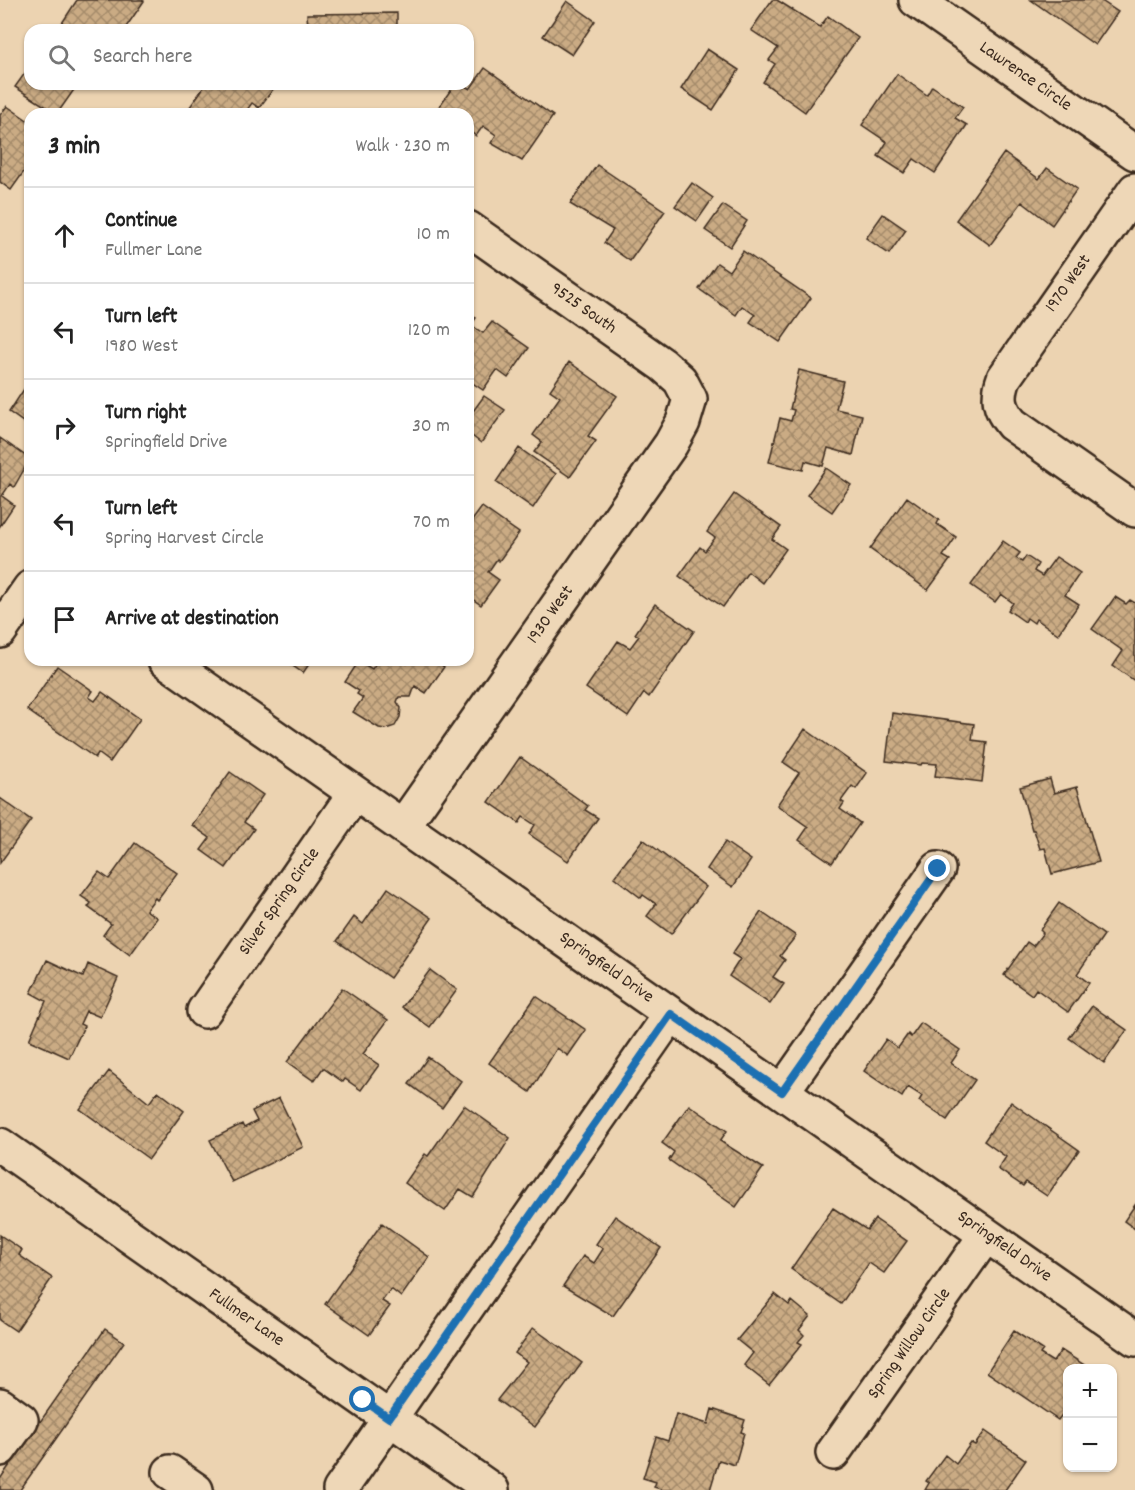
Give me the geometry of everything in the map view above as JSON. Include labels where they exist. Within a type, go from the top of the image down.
[{"type":"street","name":"Lawrence Circle","points":[[916,0],[1135,153]]},
{"type":"street","name":"1970 West","points":[[1135,190],[1004,378],[999,391],[999,403],[1012,424],[1135,510]]},
{"type":"street","name":"9525 South","points":[[474,232],[663,365],[680,381],[690,399]]},
{"type":"street","name":"1930 West","points":[[403,826],[670,444],[682,422],[690,399]]},
{"type":"street","points":[[0,631],[24,597]]},
{"type":"street","name":"Springfield Drive","points":[[174,666],[1135,1339]]},
{"type":"street","name":"Silver Spring Circle","points":[[204,1011],[355,793]]},
{"type":"street","points":[[782,1092],[938,869]]},
{"type":"street","points":[[340,1490],[671,1014]]},
{"type":"street","name":"Fullmer Lane","points":[[0,1145],[492,1490]]},
{"type":"street","name":"Spring Willow Circle","points":[[833,1453],[986,1235]]},
{"type":"street","points":[[0,1405],[21,1420],[0,1449]]},
{"type":"building","points":[[77,0],[144,1],[128,24],[62,23]]},
{"type":"building","points":[[772,0],[777,0],[820,27],[828,16],[858,38],[805,112],[763,82],[775,64],[769,60],[778,48],[751,30]]},
{"type":"building","points":[[1031,0],[1100,0],[1118,12],[1095,45]]},
{"type":"building","points":[[567,1],[595,21],[572,55],[543,36]]},
{"type":"building","points":[[397,13],[397,24],[308,24],[307,14]]},
{"type":"building","points":[[707,49],[739,70],[713,110],[681,89]]},
{"type":"building","points":[[485,68],[553,116],[522,161],[491,143],[496,135],[483,126],[476,136],[474,134],[474,108],[438,108],[451,90],[474,90],[474,83]]},
{"type":"building","points":[[24,74],[24,90],[74,90],[61,108],[48,108],[15,87]]},
{"type":"building","points":[[897,74],[927,95],[932,86],[963,107],[955,118],[967,125],[935,173],[914,159],[904,173],[878,156],[887,142],[862,125]]},
{"type":"building","points":[[202,90],[272,90],[259,108],[252,103],[248,108],[189,108]]},
{"type":"building","points":[[7,106],[24,118],[24,172],[11,190],[0,182],[0,115]]},
{"type":"building","points":[[1004,153],[1039,179],[1047,168],[1077,189],[1052,225],[1022,202],[990,245],[956,220]]},
{"type":"building","points":[[597,165],[665,211],[630,261],[604,243],[613,230],[570,204]]},
{"type":"building","points":[[692,183],[713,198],[697,221],[675,206]]},
{"type":"building","points":[[723,205],[747,221],[730,247],[705,230]]},
{"type":"building","points":[[883,214],[906,230],[889,254],[866,238]]},
{"type":"building","points":[[743,251],[811,298],[780,342],[750,322],[755,315],[742,306],[736,315],[699,289],[717,263],[729,271]]},
{"type":"building","points":[[492,322],[529,348],[508,378],[497,370],[483,390],[474,384],[474,327],[483,333]]},
{"type":"building","points":[[569,362],[617,396],[588,436],[596,441],[570,477],[534,452],[542,442],[533,435],[560,397],[550,390]]},
{"type":"building","points":[[799,370],[843,381],[836,409],[862,415],[853,455],[828,448],[823,466],[805,461],[803,470],[769,462],[780,418],[791,421],[794,410],[790,409]]},
{"type":"building","points":[[24,389],[24,423],[9,412]]},
{"type":"building","points":[[484,396],[505,410],[481,443],[474,438],[474,410]]},
{"type":"building","points":[[0,438],[24,455],[24,470],[14,487],[10,484],[2,496],[14,505],[0,526]]},
{"type":"building","points":[[519,448],[556,474],[533,508],[496,482]]},
{"type":"building","points":[[826,468],[851,485],[832,512],[807,495]]},
{"type":"building","points":[[734,494],[781,527],[772,539],[786,549],[762,583],[748,572],[723,607],[679,576],[700,547],[705,551],[715,538],[707,532]]},
{"type":"building","points":[[907,497],[939,520],[937,524],[956,537],[943,556],[950,560],[928,590],[870,549]]},
{"type":"building","points":[[482,507],[519,533],[488,572],[499,580],[481,605],[474,600],[474,518]]},
{"type":"building","points":[[1003,541],[1020,553],[1016,558],[1022,562],[1026,556],[1038,564],[1034,571],[1042,576],[1056,557],[1080,573],[1065,595],[1079,604],[1058,634],[1036,619],[1034,623],[1027,618],[1025,622],[1008,610],[1013,603],[1001,594],[995,602],[971,585]]},
{"type":"building","points":[[1115,597],[1126,604],[1130,600],[1135,603],[1135,681],[1113,666],[1123,651],[1092,629]]},
{"type":"building","points":[[655,604],[694,631],[649,697],[644,693],[628,717],[586,688],[618,641],[630,648],[639,636],[635,634]]},
{"type":"building","points":[[57,666],[93,691],[89,697],[95,701],[102,692],[140,719],[110,762],[98,753],[95,758],[27,710]]},
{"type":"building","points":[[293,666],[308,666],[303,673]]},
{"type":"building","points":[[356,666],[367,666],[372,669],[374,666],[444,667],[426,693],[415,686],[411,697],[399,697],[397,702],[401,708],[400,717],[395,726],[386,729],[379,728],[353,712],[363,698],[357,694],[359,691],[345,682]]},
{"type":"building","points":[[892,713],[974,724],[972,740],[987,742],[982,782],[935,776],[937,764],[922,763],[921,765],[886,761]]},
{"type":"building","points":[[805,729],[867,773],[856,789],[852,786],[841,801],[844,803],[840,809],[860,823],[832,863],[799,840],[808,827],[777,805],[799,773],[783,762]]},
{"type":"building","points":[[520,757],[588,806],[585,810],[598,818],[568,861],[529,834],[535,825],[523,817],[519,823],[489,802]]},
{"type":"building","points":[[230,772],[263,795],[244,822],[254,829],[226,868],[201,850],[210,838],[192,825]]},
{"type":"building","points":[[1050,779],[1054,793],[1077,787],[1099,862],[1052,874],[1045,848],[1040,849],[1034,830],[1032,830],[1020,787]]},
{"type":"building","points":[[0,798],[31,820],[0,863]]},
{"type":"building","points":[[643,839],[706,887],[671,934],[647,916],[656,904],[643,895],[641,898],[614,877]]},
{"type":"building","points":[[725,842],[751,860],[733,887],[707,869]]},
{"type":"building","points":[[135,843],[177,873],[157,900],[155,898],[146,910],[157,918],[130,955],[103,935],[111,924],[88,907],[91,903],[81,896],[99,872],[109,879]]},
{"type":"building","points":[[388,888],[432,918],[390,978],[337,941],[354,917],[363,924]]},
{"type":"building","points":[[1059,903],[1104,935],[1077,974],[1089,983],[1068,1012],[1036,989],[1032,995],[1004,975],[1027,942],[1033,946],[1043,933],[1040,930]]},
{"type":"building","points":[[761,912],[796,936],[780,956],[785,960],[773,977],[784,984],[770,1004],[729,976],[740,959],[732,954]]},
{"type":"building","points":[[47,960],[83,977],[88,964],[118,978],[100,1017],[86,1011],[80,1024],[84,1026],[69,1058],[29,1040],[46,1001],[31,993]]},
{"type":"building","points":[[430,970],[457,990],[430,1027],[402,1007]]},
{"type":"building","points":[[342,988],[388,1020],[363,1054],[379,1065],[361,1090],[345,1079],[343,1082],[323,1068],[314,1081],[287,1062]]},
{"type":"building","points":[[536,996],[586,1030],[568,1056],[557,1048],[530,1092],[489,1063]]},
{"type":"building","points":[[1092,1006],[1127,1030],[1104,1063],[1069,1038]]},
{"type":"building","points":[[921,1023],[960,1050],[951,1063],[975,1080],[947,1120],[919,1101],[922,1096],[908,1087],[902,1097],[864,1071],[886,1039],[898,1048],[908,1034],[911,1037]]},
{"type":"building","points":[[428,1057],[461,1081],[442,1108],[409,1084]]},
{"type":"building","points":[[109,1071],[149,1103],[158,1091],[184,1111],[149,1159],[80,1109]]},
{"type":"building","points":[[279,1098],[303,1147],[232,1182],[210,1140],[242,1124],[244,1128],[257,1121],[252,1111]]},
{"type":"building","points":[[1011,1102],[1079,1150],[1047,1196],[1026,1182],[1023,1186],[998,1169],[1006,1157],[984,1141]]},
{"type":"building","points":[[464,1105],[510,1138],[473,1197],[460,1189],[445,1211],[405,1183],[425,1154],[428,1156]]},
{"type":"building","points":[[689,1105],[727,1131],[720,1141],[763,1168],[736,1207],[669,1160],[674,1152],[662,1143]]},
{"type":"building","points":[[1135,1205],[1135,1229],[1124,1221]]},
{"type":"building","points":[[833,1208],[867,1230],[875,1219],[907,1241],[884,1273],[869,1263],[841,1304],[791,1269]]},
{"type":"building","points":[[615,1216],[661,1248],[613,1316],[563,1286],[583,1256],[594,1263],[603,1249],[596,1244]]},
{"type":"building","points":[[382,1223],[429,1257],[401,1297],[391,1289],[382,1301],[390,1306],[369,1335],[325,1304]]},
{"type":"building","points":[[0,1235],[22,1250],[19,1255],[52,1278],[16,1331],[0,1320]]},
{"type":"building","points":[[775,1294],[789,1305],[792,1301],[810,1316],[799,1330],[804,1335],[798,1342],[802,1344],[769,1385],[744,1365],[753,1353],[737,1340]]},
{"type":"building","points":[[533,1328],[582,1363],[535,1427],[497,1400],[527,1362],[515,1353]]},
{"type":"building","points":[[105,1329],[124,1342],[20,1490],[0,1490],[0,1479]]},
{"type":"building","points":[[1014,1331],[1043,1350],[1040,1354],[1053,1362],[1061,1350],[1083,1364],[1063,1364],[1063,1414],[1058,1420],[987,1372]]},
{"type":"building","points":[[712,1409],[745,1420],[741,1432],[744,1433],[735,1465],[719,1460],[710,1490],[663,1490],[654,1487],[656,1482],[643,1478],[656,1437],[668,1441],[676,1414],[708,1424]]},
{"type":"building","points":[[985,1431],[1026,1460],[1005,1490],[925,1490],[929,1483],[926,1481],[945,1455],[956,1464],[971,1443],[975,1445]]},
{"type":"route","points":[[363,1400],[389,1418],[671,1014],[782,1092],[938,869]]}]
